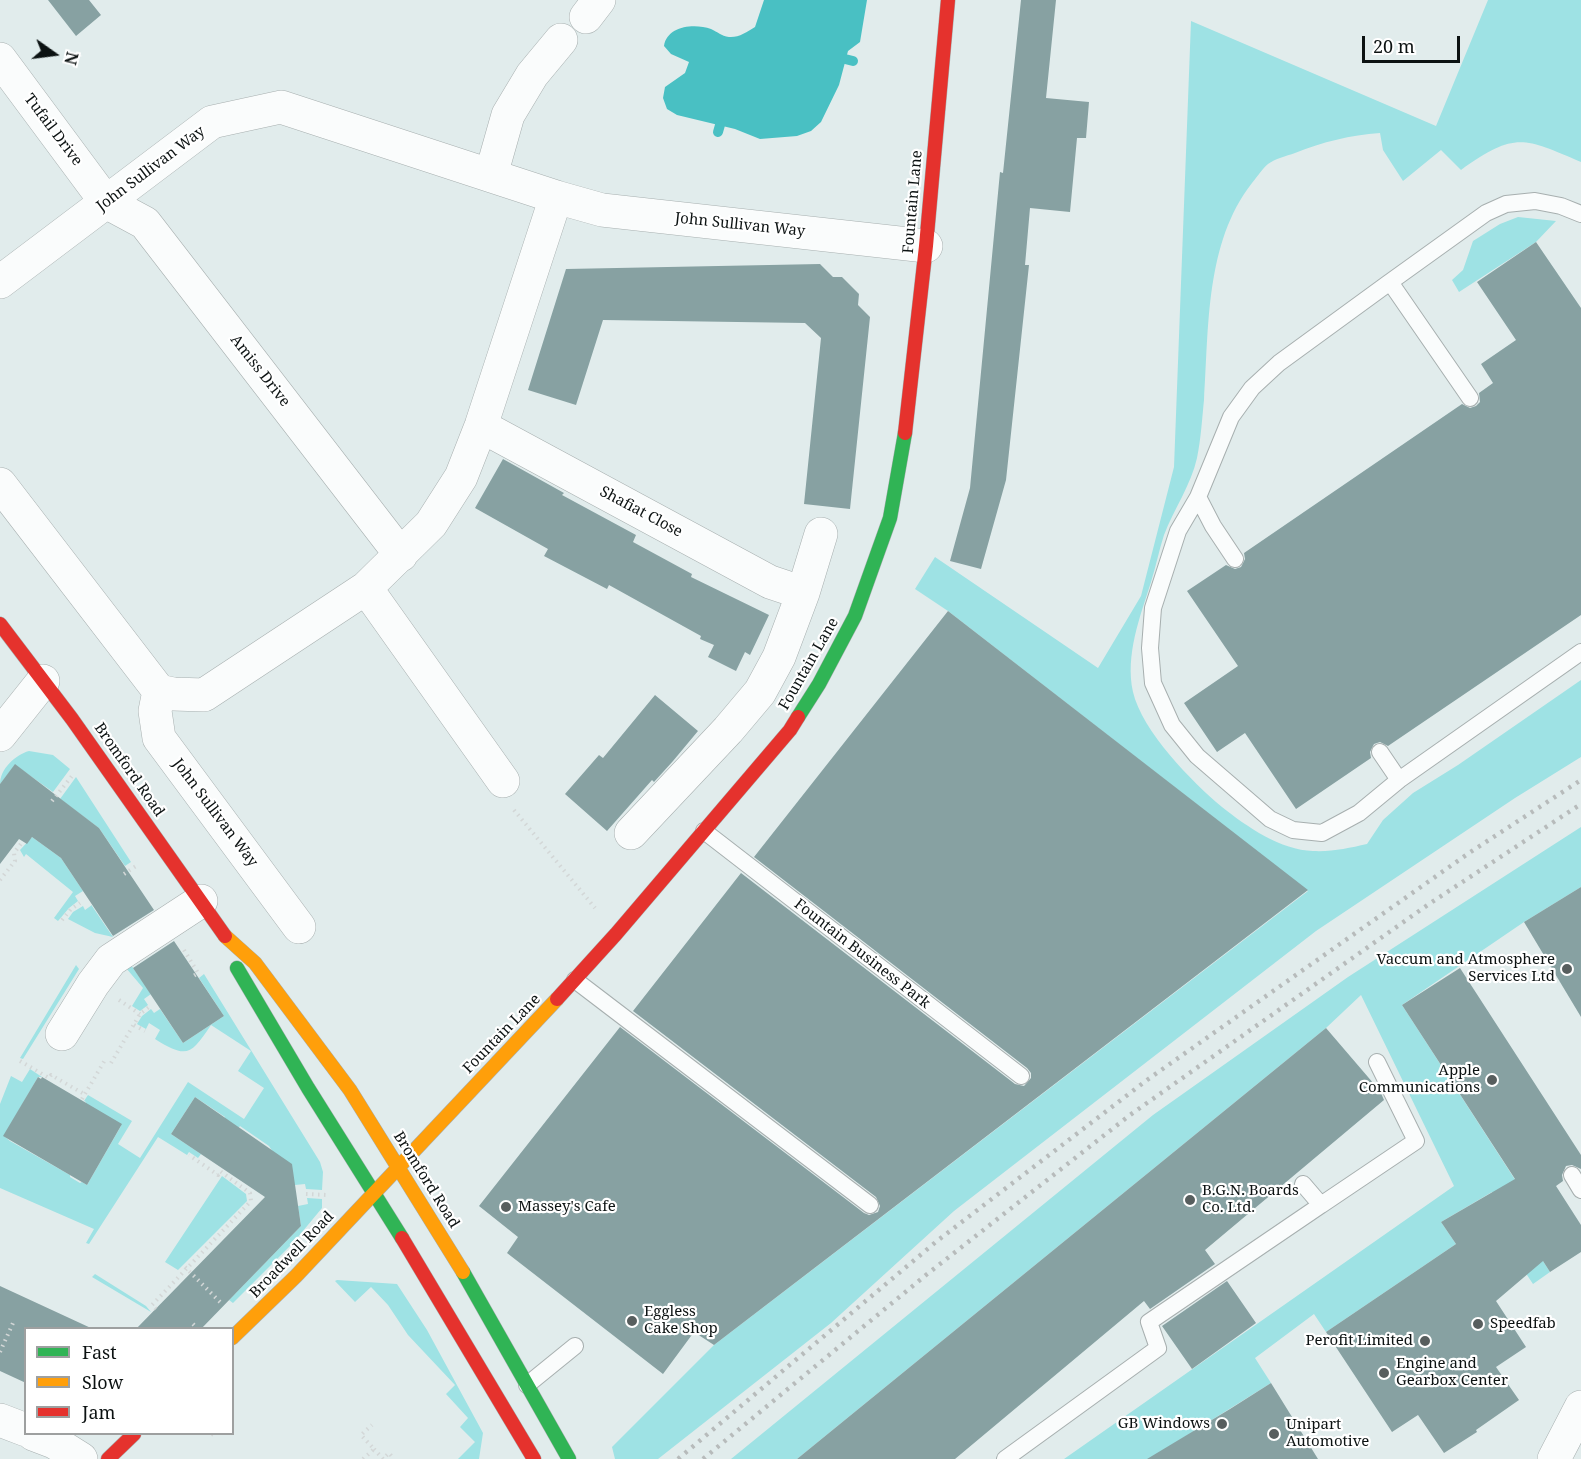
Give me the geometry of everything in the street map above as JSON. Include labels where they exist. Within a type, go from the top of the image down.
[{"type":"main road","name":"Fountain Lane","points":[[374,1193],[575,980],[790,730],[819,684],[855,616],[890,518],[904,440],[926,246],[948,0]]},
{"type":"main road","name":"Bromford Road","points":[[0,624],[226,938],[239,973],[534,1459]]},
{"type":"main road","name":"Bromford Road","points":[[226,938],[255,963],[350,1090],[448,1246],[522,1386],[569,1459]]},
{"type":"main road","name":"Broadwell Road","points":[[234,1336],[296,1276],[374,1193]]},
{"type":"main road","points":[[108,1459],[133,1435]]},
{"type":"street","points":[[491,175],[508,115],[532,75],[561,40]]},
{"type":"street","name":"Tufail Drive","points":[[0,59],[106,202]]},
{"type":"street","name":"John Sullivan Way","points":[[0,282],[212,122],[281,107],[602,210],[926,246]]},
{"type":"street","points":[[0,484],[159,691],[204,695],[366,588],[431,524],[461,477],[481,426],[556,197]]},
{"type":"street","name":"Amiss Drive","points":[[106,202],[145,223],[401,555]]},
{"type":"street","name":"Shafiat Close","points":[[481,426],[770,582],[803,593]]},
{"type":"street","points":[[631,833],[728,730],[760,692],[779,657],[803,593],[821,534]]},
{"type":"street","points":[[366,588],[508,794]]},
{"type":"street","points":[[0,735],[43,681]]},
{"type":"street","name":"John Sullivan Way","points":[[159,691],[155,711],[159,738],[300,927]]},
{"type":"street","points":[[62,1034],[111,960],[201,901]]},
{"type":"street","points":[[0,1420],[24,1429]]},
{"type":"street","points":[[1554,1459],[1577,1423]]},
{"type":"street","points":[[36,1435],[54,1442],[81,1459]]},
{"type":"lane","points":[[1581,214],[1561,206],[1535,201],[1506,204],[1486,213],[1279,363],[1252,388],[1232,417],[1198,497],[1178,531],[1153,608],[1150,648],[1153,683],[1172,725],[1197,756],[1270,819],[1293,830],[1322,833],[1359,813],[1400,780],[1581,652]]},
{"type":"lane","points":[[1390,282],[1470,398]]},
{"type":"lane","points":[[1198,497],[1212,526],[1235,559]]},
{"type":"lane","points":[[1380,752],[1400,780]]},
{"type":"lane","name":"Fountain Business Park","points":[[704,831],[1021,1076]]},
{"type":"lane","points":[[575,980],[870,1205]]},
{"type":"lane","points":[[1005,1459],[1158,1348],[1149,1322],[1416,1141],[1377,1062]]},
{"type":"lane","points":[[1572,1175],[1581,1190]]},
{"type":"lane","points":[[1303,1184],[1321,1205]]},
{"type":"lane","points":[[522,1386],[575,1346]]},
{"type":"path","points":[[52,801],[76,770]]},
{"type":"path","points":[[508,794],[616,934]]},
{"type":"path","points":[[0,880],[15,861],[14,853],[23,841]]},
{"type":"path","points":[[124,874],[138,865]]},
{"type":"path","points":[[62,920],[71,909],[80,903]]},
{"type":"path","points":[[182,948],[198,973],[192,977]]},
{"type":"path","points":[[111,1063],[141,1014],[149,1007]]},
{"type":"path","points":[[133,1009],[141,1014]]},
{"type":"path","points":[[134,1025],[145,1031]]},
{"type":"path","points":[[20,1061],[49,1078],[51,1075],[83,1097],[105,1060]]},
{"type":"path","points":[[156,1309],[152,1305],[163,1291],[251,1201],[250,1192],[220,1171],[218,1175],[189,1155]]},
{"type":"path","points":[[306,1194],[334,1196]]},
{"type":"path","points":[[250,1197],[258,1196]]},
{"type":"path","points":[[247,1204],[253,1210]]},
{"type":"path","points":[[239,1213],[245,1218]]},
{"type":"path","points":[[197,1256],[203,1261]]},
{"type":"path","points":[[185,1268],[224,1305]]},
{"type":"path","points":[[163,1291],[169,1296]]},
{"type":"path","points":[[0,1352],[13,1323]]},
{"type":"path","points":[[193,1324],[196,1327]]},
{"type":"path","points":[[372,1425],[361,1434],[383,1459],[389,1453],[394,1459]]},
{"type":"path","points":[[363,1459],[374,1449]]},
{"type":"shaded area","points":[[764,0],[867,0],[860,42],[848,51],[839,85],[821,122],[811,131],[797,136],[760,139],[735,129],[677,115],[667,109],[663,98],[665,87],[685,73],[689,62],[671,54],[664,46],[670,34],[682,28],[697,26],[726,36],[739,36],[755,27]]},
{"type":"shaded area","points":[[1488,0],[1581,0],[1581,162],[1545,147],[1519,142],[1494,149],[1461,170],[1441,150],[1403,181],[1383,150],[1380,133],[1347,137],[1316,146],[1277,159],[1264,168],[1237,207],[1225,232],[1217,259],[1209,316],[1204,400],[1197,458],[1191,478],[1162,541],[1135,636],[1131,678],[1138,707],[1146,723],[1183,770],[1222,807],[1242,822],[1277,842],[1301,850],[1327,851],[1367,844],[1383,820],[1413,793],[1458,765],[1581,680],[1581,757],[1515,798],[1316,931],[954,1211],[831,1323],[658,1459],[615,1459],[612,1447],[714,1345],[1308,891],[948,611],[915,589],[935,557],[1098,668],[1141,596],[1174,467],[1191,21],[1436,126]]},
{"type":"shaded area","points":[[1518,217],[1556,221],[1536,242],[1459,292],[1452,280],[1463,270],[1473,241],[1500,224]]},
{"type":"shaded area","points":[[29,751],[53,755],[70,769],[53,792],[15,765],[0,784],[9,763]]},
{"type":"shaded area","points":[[76,777],[131,862],[125,866],[99,828],[60,799]]},
{"type":"shaded area","points":[[1581,827],[1581,887],[1524,922],[1402,1005],[1523,1192],[1506,1203],[1550,1272],[1533,1284],[1527,1275],[1492,1192],[1441,1222],[1456,1244],[1326,1332],[1314,1314],[1255,1358],[1271,1383],[1149,1459],[1064,1459],[1454,1186],[1361,995],[1326,1028],[797,1459],[731,1459],[1153,1115],[1348,977]]},
{"type":"shaded area","points":[[32,837],[61,858],[83,891],[75,896],[78,901],[58,921],[54,918],[73,892],[26,854],[24,857],[20,850]]},
{"type":"shaded area","points":[[92,905],[113,937],[95,933],[68,919],[73,912],[83,906],[85,910]]},
{"type":"shaded area","points":[[76,965],[79,969],[23,1059],[20,1058]]},
{"type":"shaded area","points":[[131,965],[151,994],[144,999],[148,1005],[140,1011],[132,1006],[143,988],[126,968]]},
{"type":"shaded area","points":[[204,974],[320,1162],[323,1172],[322,1190],[306,1189],[305,1184],[295,1185],[269,1146],[240,1126],[235,1132],[222,1123],[225,1117],[195,1097],[171,1134],[201,1154],[198,1158],[189,1152],[187,1155],[158,1137],[89,1244],[86,1243],[94,1229],[0,1188],[0,1104],[11,1076],[22,1082],[30,1069],[42,1077],[38,1077],[4,1136],[80,1183],[87,1185],[121,1126],[85,1104],[84,1101],[88,1095],[132,1121],[118,1144],[140,1158],[188,1082],[244,1119],[264,1088],[238,1071],[251,1051],[211,1025],[193,1048],[182,1051],[155,1039],[160,1030],[149,1023],[146,1029],[137,1024],[142,1016],[151,1009],[154,1013],[160,1009],[183,1043],[224,1016],[199,978]]},
{"type":"shaded area","points":[[222,1176],[246,1194],[247,1201],[178,1270],[165,1262]]},
{"type":"shaded area","points":[[307,1198],[322,1199],[322,1208],[293,1243],[233,1303],[229,1300],[301,1226],[298,1206],[308,1204]]},
{"type":"shaded area","points":[[95,1274],[146,1306],[151,1312],[92,1277]]},
{"type":"shaded area","points":[[335,1281],[397,1284],[427,1330],[483,1433],[479,1459],[458,1459],[475,1442],[460,1427],[468,1418],[446,1394],[455,1385],[408,1335],[388,1305],[371,1287],[355,1302]]},
{"type":"building","points":[[48,0],[89,0],[101,15],[76,36]]},
{"type":"building","points":[[1021,0],[1056,0],[1046,98],[1089,102],[1086,138],[1077,138],[1070,212],[1030,208],[1025,265],[1029,265],[1006,480],[981,569],[950,561],[970,488],[1000,172],[1003,173]]},
{"type":"building","points":[[1536,242],[1581,308],[1581,615],[1388,746],[1380,742],[1374,744],[1370,752],[1371,758],[1296,809],[1245,733],[1217,752],[1184,703],[1238,666],[1187,591],[1226,565],[1235,569],[1241,567],[1245,559],[1244,553],[1462,404],[1470,408],[1480,402],[1479,393],[1493,383],[1481,364],[1516,340],[1477,282]]},
{"type":"building","points":[[820,264],[833,277],[842,277],[859,294],[858,305],[870,317],[850,509],[804,504],[821,338],[805,323],[603,320],[576,405],[528,390],[566,269]]},
{"type":"building","points":[[503,459],[564,493],[562,495],[636,535],[633,542],[692,574],[691,577],[769,615],[750,655],[745,652],[736,671],[708,657],[714,645],[700,639],[701,636],[609,585],[607,589],[544,556],[548,549],[475,508]]},
{"type":"building","points":[[948,611],[1308,890],[714,1345],[694,1332],[663,1374],[507,1253],[518,1237],[479,1206],[620,1027],[864,1213],[869,1215],[878,1212],[880,1206],[876,1197],[633,1011],[741,873],[1015,1084],[1024,1086],[1031,1078],[1031,1073],[1027,1068],[754,857]]},
{"type":"building","points":[[655,695],[698,731],[607,831],[565,794],[599,755],[603,758]]},
{"type":"building","points":[[15,764],[99,828],[154,910],[113,936],[61,858],[32,837],[27,844],[19,839],[0,864],[0,784]]},
{"type":"building","name":"Vaccum and Atmosphere Services Ltd","points":[[1581,887],[1581,1017],[1524,922]]},
{"type":"building","points":[[174,941],[224,1016],[183,1043],[133,968]]},
{"type":"building","points":[[1460,968],[1581,1155],[1581,1169],[1572,1165],[1566,1166],[1562,1175],[1563,1181],[1556,1186],[1581,1225],[1581,1252],[1550,1272],[1543,1261],[1496,1301],[1526,1347],[1496,1367],[1519,1400],[1476,1430],[1477,1432],[1444,1453],[1418,1415],[1392,1432],[1326,1332],[1456,1244],[1441,1222],[1515,1179],[1402,1005]]},
{"type":"building","name":"B.G.N. Boards Co. Ltd.","points":[[1326,1028],[1380,1091],[1384,1100],[1205,1250],[1215,1264],[1150,1309],[1144,1301],[955,1459],[797,1459]]},
{"type":"building","points":[[38,1077],[41,1079],[42,1077],[122,1124],[87,1185],[3,1136]]},
{"type":"building","points":[[195,1097],[292,1164],[301,1226],[203,1327],[138,1327],[265,1197],[171,1134]]},
{"type":"building","points":[[1227,1281],[1256,1323],[1192,1369],[1162,1326]]},
{"type":"building","points":[[0,1286],[89,1327],[24,1327],[24,1382],[0,1371]]},
{"type":"building","points":[[1271,1383],[1318,1459],[1147,1459],[1230,1409]]},
{"type":"waterway","points":[[845,59],[853,61]]},
{"type":"waterway","points":[[718,132],[720,125]]},
{"type":"railway","points":[[678,1459],[937,1241],[1147,1080],[1469,853],[1581,780]]},
{"type":"railway","points":[[703,1459],[926,1275],[1130,1115],[1429,904],[1581,804]]},
{"type":"traffic: fast","points":[[798,717],[819,684],[855,616],[890,518],[905,433]]},
{"type":"traffic: fast","points":[[237,968],[308,1088],[402,1238]]},
{"type":"traffic: fast","points":[[463,1272],[569,1459]]},
{"type":"traffic: slow","points":[[225,936],[255,963],[350,1090],[463,1272]]},
{"type":"traffic: slow","points":[[234,1336],[296,1276],[557,999]]},
{"type":"traffic: jam","points":[[905,433],[926,246],[948,0]]},
{"type":"traffic: jam","points":[[0,624],[72,719],[225,936]]},
{"type":"traffic: jam","points":[[557,999],[616,934],[790,730],[798,717]]},
{"type":"traffic: jam","points":[[402,1238],[534,1459]]},
{"type":"traffic: jam","points":[[108,1459],[133,1435]]},
{"type":"place","name":"Vaccum and Atmosphere Services Ltd","points":[[1567,969]]},
{"type":"place","name":"Apple Communications","points":[[1492,1080]]},
{"type":"place","name":"B.G.N. Boards Co. Ltd.","points":[[1190,1200]]},
{"type":"place","name":"Massey's Cafe","points":[[506,1207]]},
{"type":"place","name":"Eggless Cake Shop","points":[[632,1321]]},
{"type":"place","name":"Speedfab","points":[[1478,1324]]},
{"type":"place","name":"Perofit Limited","points":[[1425,1341]]},
{"type":"place","name":"Engine and Gearbox Center","points":[[1384,1373]]},
{"type":"place","name":"GB Windows","points":[[1222,1424]]},
{"type":"place","name":"Unipart Automotive","points":[[1274,1434]]}]
